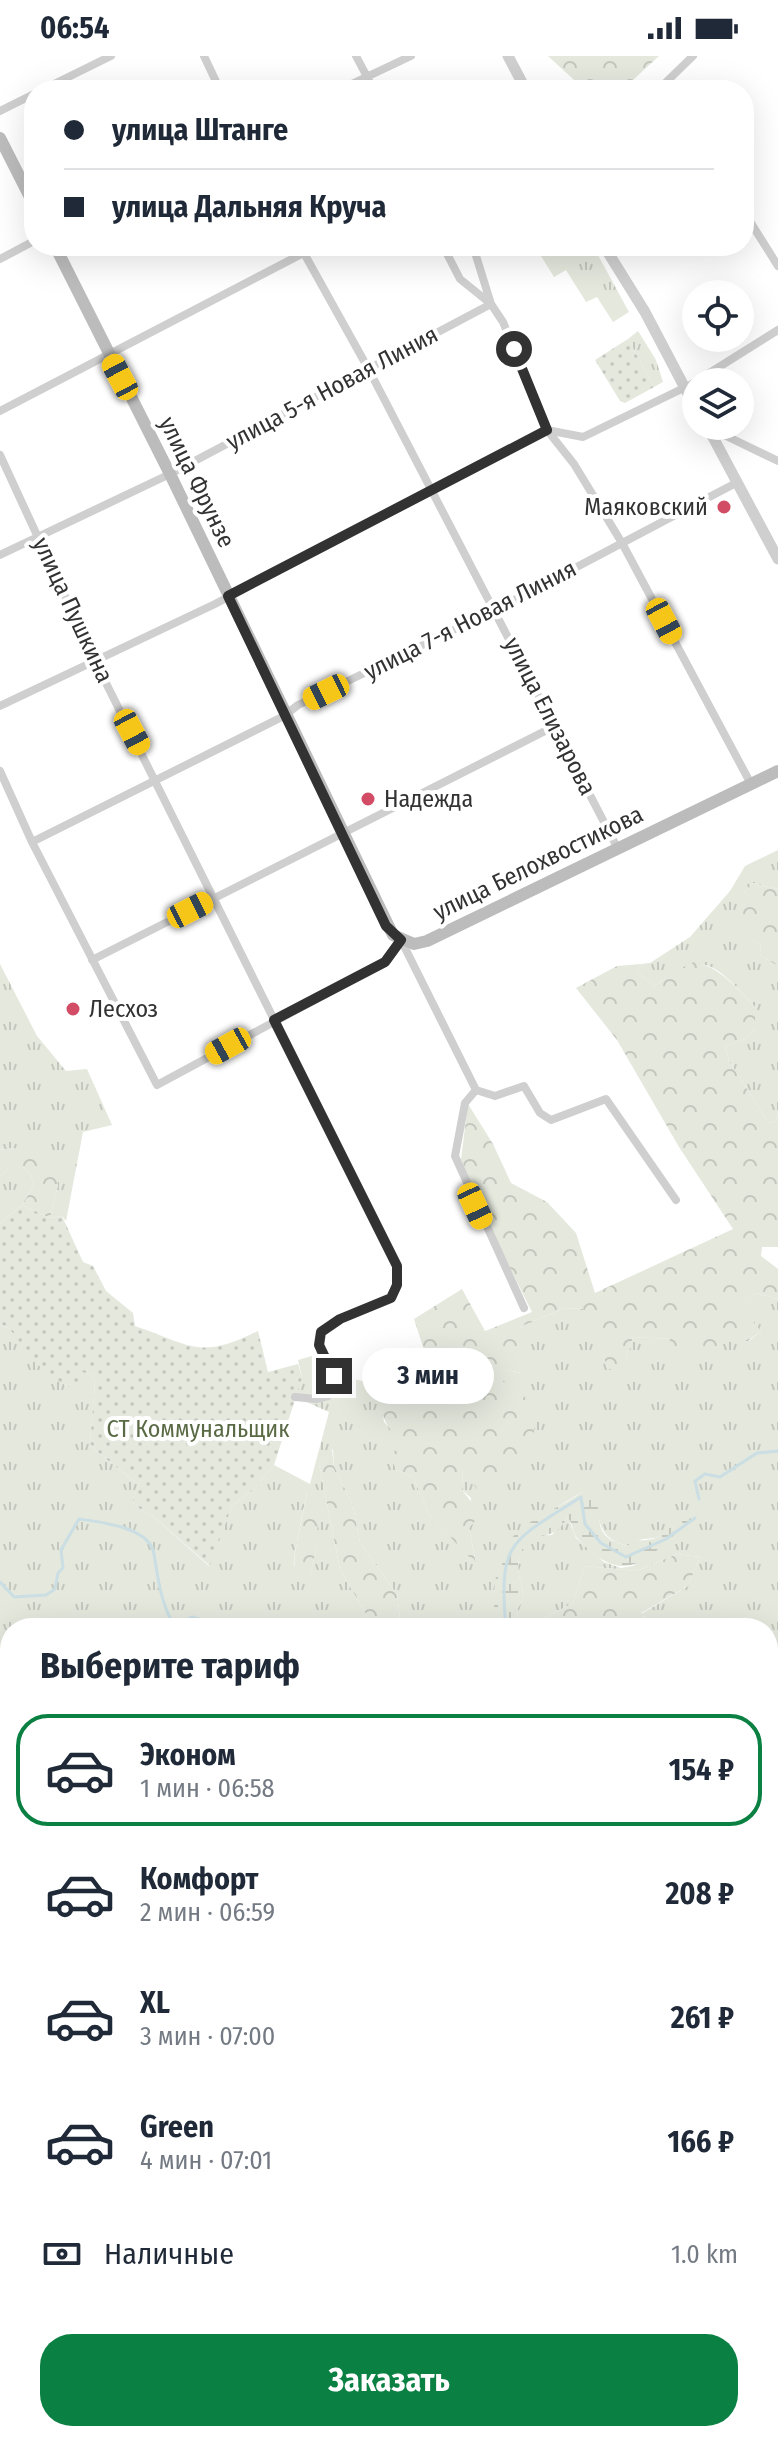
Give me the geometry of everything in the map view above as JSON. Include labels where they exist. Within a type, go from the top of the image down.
[{"type":"main road","points":[[0,138],[24,185]]},
{"type":"main road","name":"улица Фрунзе","points":[[60,256],[170,474],[386,926],[401,940]]},
{"type":"main road","name":"улица Белохвостикова","points":[[401,940],[414,944],[427,941],[778,771]]},
{"type":"street","points":[[62,80],[111,56]]},
{"type":"street","points":[[204,56],[215,80]]},
{"type":"street","points":[[356,56],[369,80]]},
{"type":"street","points":[[359,80],[411,56]]},
{"type":"street","points":[[508,56],[521,80]]},
{"type":"street","points":[[668,80],[693,56]]},
{"type":"street","points":[[0,111],[24,99]]},
{"type":"street","points":[[754,228],[778,266]]},
{"type":"street","points":[[0,259],[24,246]]},
{"type":"street","points":[[0,411],[291,256]]},
{"type":"street","name":"улица Елизарова","points":[[305,256],[369,370],[618,849]]},
{"type":"street","points":[[448,256],[460,279],[491,304]]},
{"type":"street","points":[[476,256],[491,304],[503,322],[547,430],[574,464],[622,543],[751,784]]},
{"type":"street","points":[[610,256],[645,312],[682,384]]},
{"type":"street","name":"улица 5-я Новая Линия","points":[[0,555],[170,474],[491,304]]},
{"type":"street","points":[[716,368],[778,330]]},
{"type":"street","points":[[0,706],[228,596],[429,488],[547,430],[583,437],[682,389]]},
{"type":"street","points":[[714,440],[778,559]]},
{"type":"street","points":[[734,440],[778,461]]},
{"type":"street","name":"улица Пушкина","points":[[0,455],[95,661],[157,779],[397,1266],[397,1285],[391,1298],[340,1319],[321,1332],[319,1345],[334,1376],[328,1396],[316,1399],[295,1397]]},
{"type":"street","name":"улица 7-я Новая Линия","points":[[32,842],[284,716],[298,705],[495,610],[736,483]]},
{"type":"street","points":[[92,960],[555,726]]},
{"type":"street","points":[[0,771],[32,842],[157,1085],[385,962],[401,940]]},
{"type":"street","name":"улица Фрунзе","points":[[401,940],[476,1090]]},
{"type":"street","points":[[524,1308],[455,1156],[465,1103],[476,1090],[495,1096],[524,1086],[540,1113],[551,1120],[606,1099],[676,1200]]},
{"type":"green space","points":[[548,56],[659,56],[633,80],[574,80]]},
{"type":"green space","points":[[541,256],[598,256],[629,312],[613,322],[597,297],[586,302],[566,270],[554,277]]},
{"type":"green space","points":[[638,331],[656,360],[663,382],[654,387],[628,339]]},
{"type":"green space","points":[[628,339],[654,387],[625,403],[620,401],[595,360]]},
{"type":"green space","points":[[778,850],[778,889],[753,883],[743,894],[743,936],[761,944],[760,955],[778,966],[778,1112],[776,1121],[769,1123],[729,1061],[725,1046],[743,1040],[755,1029],[755,1007],[710,966],[686,966],[655,986],[637,972],[641,964],[650,963],[690,937],[730,891],[745,866]]},
{"type":"green space","points":[[753,883],[778,889],[778,966],[760,955],[761,944],[743,937],[743,894]]},
{"type":"green space","points":[[694,962],[720,974],[755,1007],[755,1029],[743,1040],[725,1046],[729,1061],[769,1123],[776,1121],[778,1112],[778,1247],[762,1247],[761,1256],[778,1269],[778,1299],[756,1293],[732,1314],[750,1318],[761,1331],[748,1341],[726,1341],[708,1355],[675,1355],[666,1366],[662,1353],[669,1348],[670,1339],[633,1337],[626,1360],[615,1372],[608,1368],[583,1309],[565,1308],[520,1327],[521,1373],[508,1370],[496,1375],[534,1404],[534,1450],[514,1472],[481,1496],[463,1467],[462,1490],[481,1514],[469,1528],[476,1564],[430,1516],[413,1477],[397,1470],[387,1453],[408,1447],[389,1428],[379,1395],[379,1385],[427,1359],[414,1319],[462,1289],[485,1331],[532,1312],[485,1218],[461,1159],[468,1104],[493,1144],[511,1183],[547,1202],[576,1233],[595,1293],[733,1229],[679,1147],[617,1040],[576,988],[617,966],[641,964],[637,972],[655,986],[672,972]]},
{"type":"green space","points":[[0,964],[37,1036],[66,1071],[87,1069],[112,1125],[83,1132],[66,1221],[62,1216],[50,1218],[58,1185],[13,1148],[0,1150]]},
{"type":"green space","points":[[13,1148],[41,1153],[54,1164],[58,1185],[50,1218],[22,1205],[34,1185],[30,1173],[23,1167],[10,1167],[0,1177],[0,1150]]},
{"type":"green space","points":[[10,1167],[23,1167],[30,1173],[34,1185],[22,1205],[0,1223],[0,1177]]},
{"type":"green space","name":"СТ Коммунальщик","points":[[22,1205],[50,1218],[62,1216],[83,1262],[93,1266],[106,1291],[133,1313],[135,1326],[196,1347],[222,1345],[258,1331],[268,1372],[298,1364],[302,1378],[274,1465],[253,1490],[232,1506],[210,1566],[155,1518],[134,1505],[133,1498],[139,1485],[90,1443],[95,1382],[92,1375],[82,1372],[75,1389],[61,1382],[41,1367],[12,1332],[0,1324],[0,1223]]},
{"type":"green space","points":[[756,1293],[778,1299],[778,1618],[646,1618],[641,1614],[688,1586],[700,1557],[677,1554],[637,1571],[585,1566],[573,1603],[545,1618],[517,1618],[517,1610],[524,1597],[519,1559],[534,1536],[552,1535],[568,1517],[576,1538],[604,1562],[621,1568],[633,1566],[693,1519],[656,1538],[643,1539],[627,1546],[606,1534],[600,1523],[598,1499],[582,1492],[536,1520],[494,1591],[496,1618],[400,1618],[397,1594],[360,1543],[353,1506],[334,1466],[333,1449],[319,1464],[340,1569],[368,1618],[0,1618],[0,1324],[16,1333],[26,1351],[66,1386],[82,1372],[92,1375],[95,1382],[90,1443],[139,1485],[133,1498],[134,1505],[155,1518],[209,1566],[232,1506],[253,1490],[274,1465],[310,1484],[329,1412],[295,1397],[302,1378],[298,1360],[326,1352],[337,1375],[379,1385],[384,1422],[409,1448],[388,1453],[397,1470],[413,1477],[430,1516],[476,1563],[469,1528],[471,1498],[462,1490],[463,1465],[481,1495],[495,1374],[508,1370],[520,1373],[520,1327],[565,1308],[584,1309],[608,1368],[626,1360],[633,1337],[671,1339],[669,1348],[674,1355],[726,1341],[749,1341],[761,1331],[731,1314]],"holes":[[[307,1493],[317,1546],[309,1579],[294,1565]]]},
{"type":"green space","points":[[332,1449],[334,1466],[353,1506],[360,1543],[397,1594],[400,1618],[368,1618],[340,1569],[319,1464]]},
{"type":"green space","points":[[582,1492],[597,1493],[603,1532],[615,1542],[627,1546],[658,1537],[673,1525],[695,1518],[653,1554],[627,1566],[612,1564],[596,1556],[576,1537],[567,1517],[554,1532],[534,1537],[522,1553],[518,1566],[524,1597],[517,1610],[517,1618],[495,1618],[494,1588],[505,1548],[522,1528]]},
{"type":"green space","points":[[307,1493],[318,1499],[317,1546],[309,1580],[296,1569],[294,1563]]},
{"type":"green space","points":[[677,1554],[700,1557],[688,1586],[641,1613],[645,1618],[545,1618],[573,1603],[585,1566],[637,1571]]},
{"type":"waterway","points":[[699,1499],[695,1481],[705,1474],[720,1477],[757,1453],[778,1451]]},
{"type":"waterway","points":[[505,1618],[504,1577],[514,1546],[539,1524],[581,1497],[585,1524],[601,1543],[626,1557],[666,1539],[695,1518]]},
{"type":"waterway","points":[[0,1582],[14,1597],[46,1595],[55,1589],[58,1573],[63,1568],[61,1550],[79,1519],[111,1524],[134,1532],[150,1545],[170,1618]]},
{"type":"waterway","points":[[190,1618],[196,1618]]},
{"type":"place","name":"Маяковский","points":[[724,507]]},
{"type":"place","name":"Надежда","points":[[368,799]]},
{"type":"place","name":"Лесхоз","points":[[73,1009]]},
{"type":"route","points":[[334,1376],[320,1351],[321,1332],[340,1319],[391,1298],[397,1285],[397,1266],[274,1020],[385,962],[401,940],[386,926],[228,596],[429,488],[547,430],[514,349]]}]
